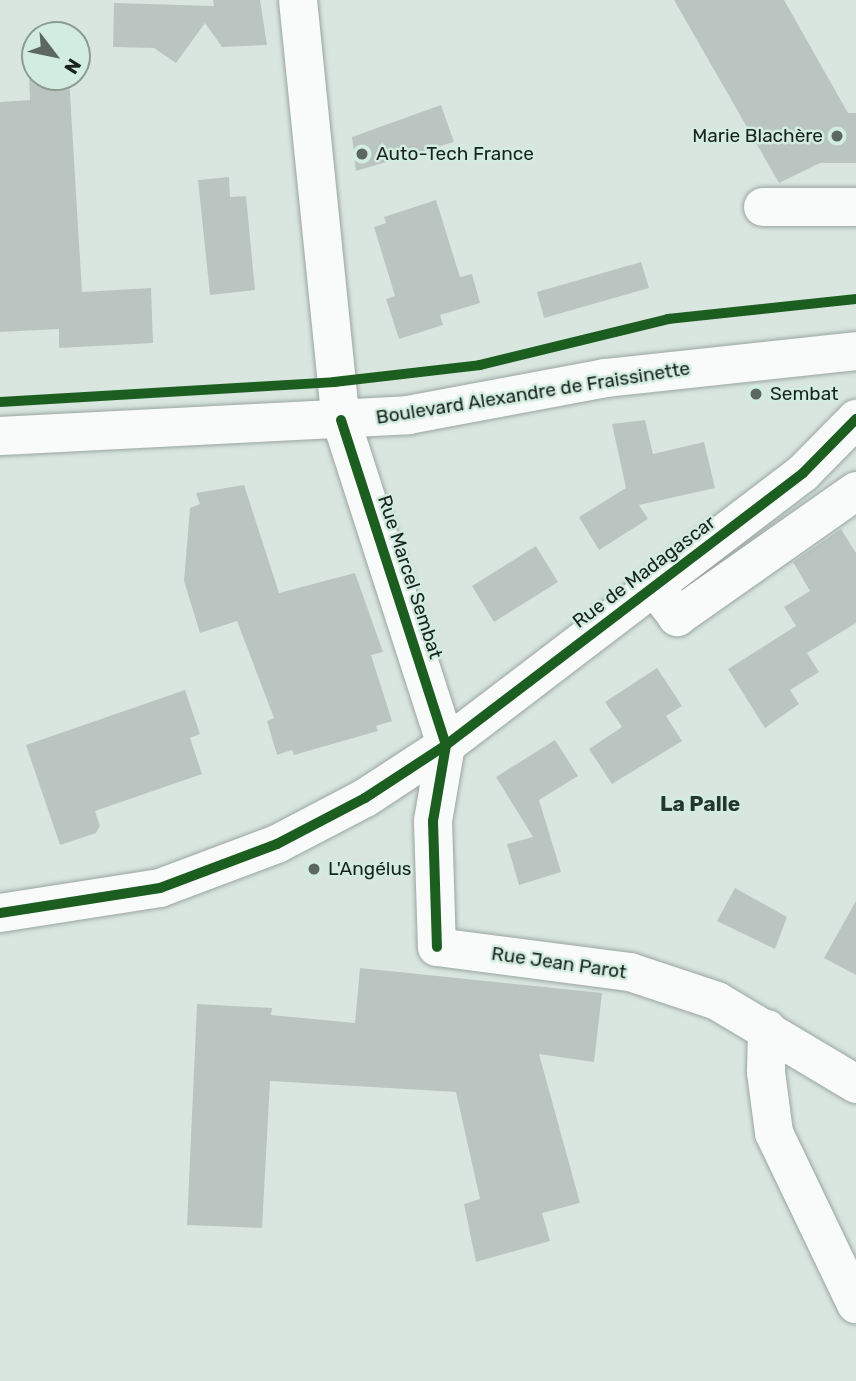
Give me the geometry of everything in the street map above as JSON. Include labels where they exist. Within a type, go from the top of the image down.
[{"type":"street","name":"Rue Marcel Sembat","points":[[298,0],[341,420],[446,745]]},
{"type":"street","points":[[764,207],[856,207]]},
{"type":"street","name":"Boulevard Alexandre de Fraissinette","points":[[0,436],[408,415],[605,378],[856,351]]},
{"type":"street","name":"Rue de Madagascar","points":[[18,911],[160,888],[277,844],[365,798],[446,745],[803,473],[856,419]]},
{"type":"street","name":"Rue de Madagascar","points":[[654,586],[677,617],[856,491]]},
{"type":"street","name":"Rue Jean Parot","points":[[446,745],[433,821],[437,947],[631,972],[717,1001],[856,1084]]},
{"type":"street","points":[[767,1029],[766,1072],[774,1133],[856,1304]]},
{"type":"building","points":[[213,0],[260,0],[267,45],[222,47],[205,23],[176,63],[154,48],[113,47],[114,3],[214,6]]},
{"type":"building","points":[[674,0],[784,0],[848,113],[856,113],[856,163],[820,163],[779,183]]},
{"type":"building","points":[[30,91],[70,91],[82,292],[151,288],[153,343],[59,348],[59,329],[0,332],[0,102],[30,100]]},
{"type":"building","points":[[441,105],[454,142],[356,171],[352,137]]},
{"type":"building","points":[[229,177],[230,197],[246,196],[255,290],[210,295],[198,180]]},
{"type":"building","points":[[436,200],[460,277],[472,274],[480,303],[440,315],[443,325],[399,339],[386,299],[395,296],[374,227],[386,223],[384,217]]},
{"type":"building","points":[[641,262],[649,288],[544,318],[537,292]]},
{"type":"building","points":[[645,420],[653,454],[704,442],[715,488],[639,505],[648,519],[599,550],[579,517],[626,488],[612,424]]},
{"type":"building","points":[[244,485],[279,593],[355,573],[383,652],[371,655],[392,721],[376,726],[378,731],[294,755],[292,750],[277,755],[267,721],[274,718],[237,621],[200,633],[184,581],[190,508],[200,504],[196,493]]},
{"type":"building","points":[[841,529],[856,553],[856,623],[807,653],[819,672],[790,690],[799,704],[765,728],[728,669],[796,626],[784,607],[810,591],[793,562]]},
{"type":"building","points":[[536,546],[558,582],[494,622],[472,586]]},
{"type":"building","points":[[657,668],[682,706],[666,716],[682,741],[612,784],[589,749],[622,727],[605,702]]},
{"type":"building","points":[[185,690],[200,734],[190,738],[202,774],[95,811],[100,826],[96,833],[60,845],[26,745]]},
{"type":"building","points":[[555,740],[578,776],[539,800],[561,872],[519,885],[507,844],[533,837],[496,777]]},
{"type":"building","points":[[735,888],[787,917],[775,949],[717,921]]},
{"type":"building","points":[[856,901],[856,975],[824,958]]},
{"type":"building","points":[[360,968],[602,993],[594,1062],[539,1054],[580,1203],[542,1213],[550,1241],[476,1262],[464,1204],[480,1199],[456,1092],[270,1081],[262,1228],[187,1225],[197,1004],[272,1008],[271,1015],[355,1023]]},
{"type":"cycle path","points":[[0,402],[334,382],[480,365],[668,319],[856,299]]},
{"type":"cycle path","points":[[0,913],[160,888],[277,844],[365,798],[446,745],[803,473],[856,419]]},
{"type":"cycle path","points":[[341,420],[446,745],[433,821],[437,947]]},
{"type":"place","name":"Marie Blachère","points":[[837,136]]},
{"type":"place","name":"Auto-Tech France","points":[[362,154]]},
{"type":"place","name":"Sembat","points":[[756,394]]},
{"type":"place","name":"L'Angélus","points":[[314,869]]},
{"type":"district","name":"La Palle","points":[[700,804]]}]
